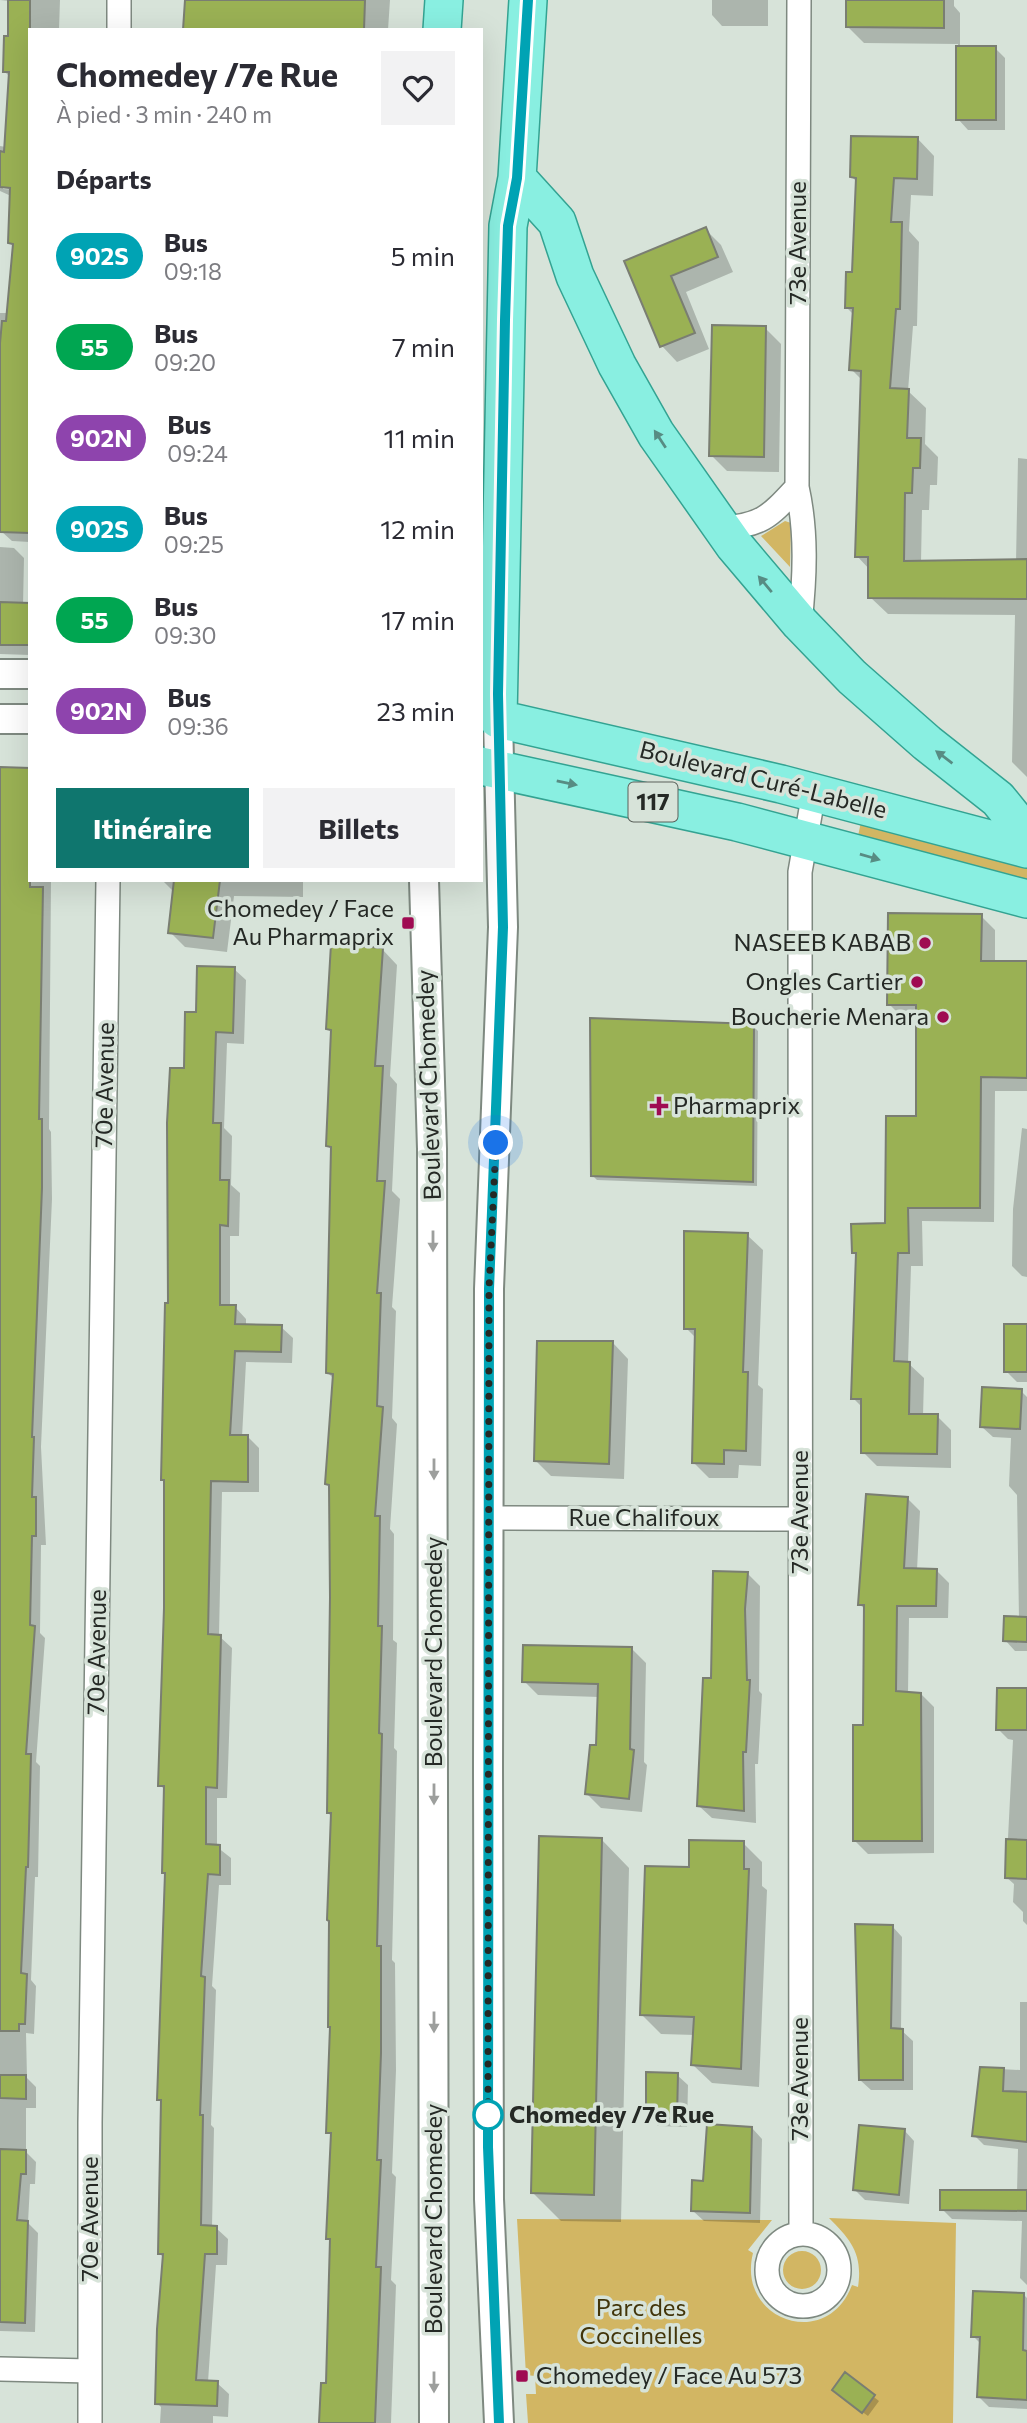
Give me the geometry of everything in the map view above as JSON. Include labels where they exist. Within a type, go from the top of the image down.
[{"type":"main road","points":[[442,28],[444,0]]},
{"type":"main road","points":[[490,717],[508,240],[517,178],[528,0]]},
{"type":"main road","points":[[517,178],[556,222],[575,276],[617,365],[656,435],[721,528],[800,623],[901,721],[998,799],[1027,835]]},
{"type":"main road","name":"Boulevard Curé-Labelle","points":[[490,717],[814,792],[1027,849]]},
{"type":"main road","name":"Boulevard Curé-Labelle","points":[[491,768],[804,839],[1027,899]]},
{"type":"street","points":[[119,0],[119,28]]},
{"type":"street","name":"73e Avenue","points":[[799,0],[797,487],[804,518],[800,623]]},
{"type":"street","points":[[721,528],[746,527],[761,522],[797,487]]},
{"type":"street","points":[[0,674],[28,674]]},
{"type":"street","points":[[490,717],[491,768],[503,927],[489,1289],[488,1518],[489,2186],[499,2423]]},
{"type":"street","points":[[0,719],[28,719]]},
{"type":"street","name":"73e Avenue","points":[[801,2234],[800,872],[814,792]]},
{"type":"street","name":"70e Avenue","points":[[90,2423],[90,2123],[108,882]]},
{"type":"street","name":"Boulevard Chomedey","points":[[424,882],[433,1175],[434,2423]]},
{"type":"street","name":"Rue Chalifoux","points":[[488,1518],[800,1519]]},
{"type":"street","points":[[0,2369],[90,2371]]},
{"type":"green space","points":[[785,521],[791,523],[790,567],[761,536]]},
{"type":"green space","points":[[861,822],[1027,867],[1027,883],[858,836]]},
{"type":"green space","name":"Parc des Coccinelles","points":[[829,2218],[956,2223],[953,2423],[528,2423],[526,2394],[536,2394],[535,2376],[526,2375],[517,2219],[772,2220],[748,2250],[753,2253],[751,2276],[758,2296],[770,2310],[787,2319],[805,2322],[824,2318],[840,2306],[852,2285],[858,2287],[859,2265],[854,2248]]},
{"type":"green space","points":[[802,2251],[816,2256],[821,2270],[816,2284],[802,2289],[788,2284],[783,2270],[788,2256]]},
{"type":"building","points":[[8,0],[30,0],[28,533],[0,532],[0,343],[2,321],[6,321],[13,244],[8,243],[10,188],[0,187],[0,151],[4,152],[9,72],[3,72],[4,36],[8,36]]},
{"type":"building","points":[[185,0],[365,0],[364,28],[183,28]]},
{"type":"building","points":[[846,0],[944,0],[944,28],[846,27]]},
{"type":"building","points":[[956,46],[996,46],[996,120],[956,120]]},
{"type":"building","points":[[851,136],[918,137],[917,179],[894,178],[891,222],[902,222],[900,309],[896,309],[890,388],[909,389],[907,438],[921,438],[920,468],[913,468],[912,493],[905,493],[904,561],[1027,559],[1027,599],[868,598],[868,557],[855,557],[861,371],[849,370],[853,308],[845,308],[846,272],[852,272],[856,178],[850,177]]},
{"type":"building","points":[[706,227],[718,257],[671,276],[695,333],[660,347],[624,261]]},
{"type":"building","points":[[712,325],[766,326],[764,457],[709,456]]},
{"type":"building","points":[[0,602],[28,603],[28,645],[0,645]]},
{"type":"building","points":[[0,767],[28,768],[28,882],[30,887],[43,887],[39,1119],[42,1119],[42,1188],[32,1437],[32,1497],[36,1497],[36,1536],[32,1536],[30,1625],[35,1626],[26,1754],[31,1754],[28,1867],[21,1973],[27,1974],[25,2024],[19,2024],[19,2031],[0,2031]]},
{"type":"building","points":[[174,882],[220,882],[213,938],[168,933]]},
{"type":"building","points":[[888,913],[982,914],[981,961],[1027,961],[1027,1078],[981,1077],[980,1208],[908,1208],[909,1253],[898,1253],[894,1361],[910,1362],[909,1414],[938,1414],[937,1454],[861,1453],[861,1399],[851,1399],[856,1253],[852,1253],[851,1224],[885,1223],[886,1116],[916,1116],[916,1005],[887,1005]]},
{"type":"building","points":[[331,944],[383,948],[375,1066],[383,1066],[377,1181],[385,1181],[377,1293],[381,1293],[377,1406],[383,1407],[375,1516],[380,1516],[378,1626],[382,1626],[379,1733],[382,1734],[377,1946],[381,1946],[377,2160],[381,2160],[376,2267],[381,2267],[375,2423],[319,2423],[321,2383],[326,2383],[330,2239],[326,2239],[331,2133],[326,2133],[330,2027],[327,1920],[331,1813],[327,1813],[330,1597],[329,1485],[325,1484],[333,1374],[326,1373],[331,1147],[326,1146],[331,1030],[326,1029]]},
{"type":"building","points":[[197,966],[235,967],[233,1033],[216,1032],[213,1123],[221,1123],[220,1180],[229,1180],[228,1226],[220,1225],[220,1305],[236,1305],[235,1324],[282,1325],[281,1352],[235,1351],[230,1435],[248,1435],[248,1482],[211,1481],[208,1634],[221,1635],[217,1788],[206,1787],[206,1844],[220,1845],[220,1875],[208,1874],[201,1976],[205,1977],[200,2115],[203,2115],[201,2225],[217,2226],[217,2254],[205,2254],[196,2380],[218,2381],[217,2406],[155,2404],[163,2254],[158,2254],[161,2100],[157,2100],[165,1873],[162,1873],[164,1786],[158,1786],[164,1608],[164,1480],[161,1480],[165,1303],[168,1303],[167,1123],[170,1068],[184,1068],[185,1012],[196,1012]]},
{"type":"building","points":[[590,1018],[754,1024],[753,1182],[591,1176]]},
{"type":"building","points":[[684,1231],[748,1233],[743,1372],[748,1372],[746,1451],[724,1450],[724,1464],[692,1463],[695,1329],[684,1329]]},
{"type":"building","points":[[1004,1324],[1027,1324],[1027,1372],[1004,1372]]},
{"type":"building","points":[[537,1341],[613,1341],[609,1464],[534,1461]]},
{"type":"building","points":[[982,1387],[1022,1389],[1020,1429],[980,1427]]},
{"type":"building","points":[[866,1494],[908,1497],[904,1568],[937,1569],[936,1606],[897,1606],[896,1691],[921,1693],[922,1841],[853,1841],[853,1725],[863,1725],[864,1605],[858,1605]]},
{"type":"building","points":[[713,1571],[748,1572],[745,1609],[747,1680],[750,1680],[746,1752],[743,1752],[744,1811],[697,1806],[703,1678],[711,1678]]},
{"type":"building","points":[[1004,1616],[1027,1617],[1027,1642],[1003,1641]]},
{"type":"building","points":[[523,1645],[632,1647],[630,1749],[634,1750],[629,1799],[585,1794],[590,1745],[596,1745],[598,1684],[522,1682]]},
{"type":"building","points":[[997,1688],[1027,1688],[1027,1730],[996,1730]]},
{"type":"building","points":[[539,1836],[602,1838],[594,2195],[531,2193]]},
{"type":"building","points":[[1006,1839],[1027,1840],[1027,1879],[1005,1878]]},
{"type":"building","points":[[689,1840],[744,1841],[744,1869],[749,1869],[741,2069],[691,2065],[694,2017],[640,2015],[645,1866],[689,1867]]},
{"type":"building","points":[[855,1924],[893,1925],[891,2028],[903,2029],[903,2080],[859,2080]]},
{"type":"building","points":[[980,2067],[1004,2068],[1003,2091],[1027,2092],[1027,2142],[972,2136]]},
{"type":"building","points":[[646,2072],[678,2073],[677,2118],[646,2117]]},
{"type":"building","points":[[0,2075],[26,2075],[26,2099],[0,2098]]},
{"type":"building","points":[[707,2124],[752,2127],[750,2213],[691,2211],[692,2180],[703,2181]]},
{"type":"building","points":[[859,2125],[905,2129],[899,2195],[853,2190]]},
{"type":"building","points":[[0,2149],[26,2150],[26,2174],[21,2174],[17,2220],[28,2221],[25,2323],[0,2322]]},
{"type":"building","points":[[940,2190],[1027,2190],[1027,2211],[940,2210]]},
{"type":"building","points":[[973,2291],[1024,2293],[1023,2350],[1027,2351],[1027,2400],[977,2397],[980,2337],[971,2337]]},
{"type":"building","points":[[845,2372],[875,2395],[862,2413],[832,2390]]},
{"type":"bus line","name":"902S","points":[[499,2423],[492,2302],[488,2147],[489,1289],[501,1044],[504,876],[498,694],[505,320],[508,226],[517,178],[528,0]]},
{"type":"place","name":"Chomedey / Face Au Pharmaprix","points":[[408,923]]},
{"type":"place","name":"NASEEB KABAB","points":[[925,943]]},
{"type":"place","name":"Ongles Cartier","points":[[917,982]]},
{"type":"place","name":"Boucherie Menara","points":[[943,1017]]},
{"type":"place","name":"Pharmaprix","points":[[659,1106]]},
{"type":"place","name":"Chomedey /7e Rue","points":[[488,2115]]},
{"type":"place","name":"Chomedey / Face Au 573","points":[[522,2376]]},
{"type":"route","points":[[488,2115],[488,2121],[489,1289],[496,1143]]}]
